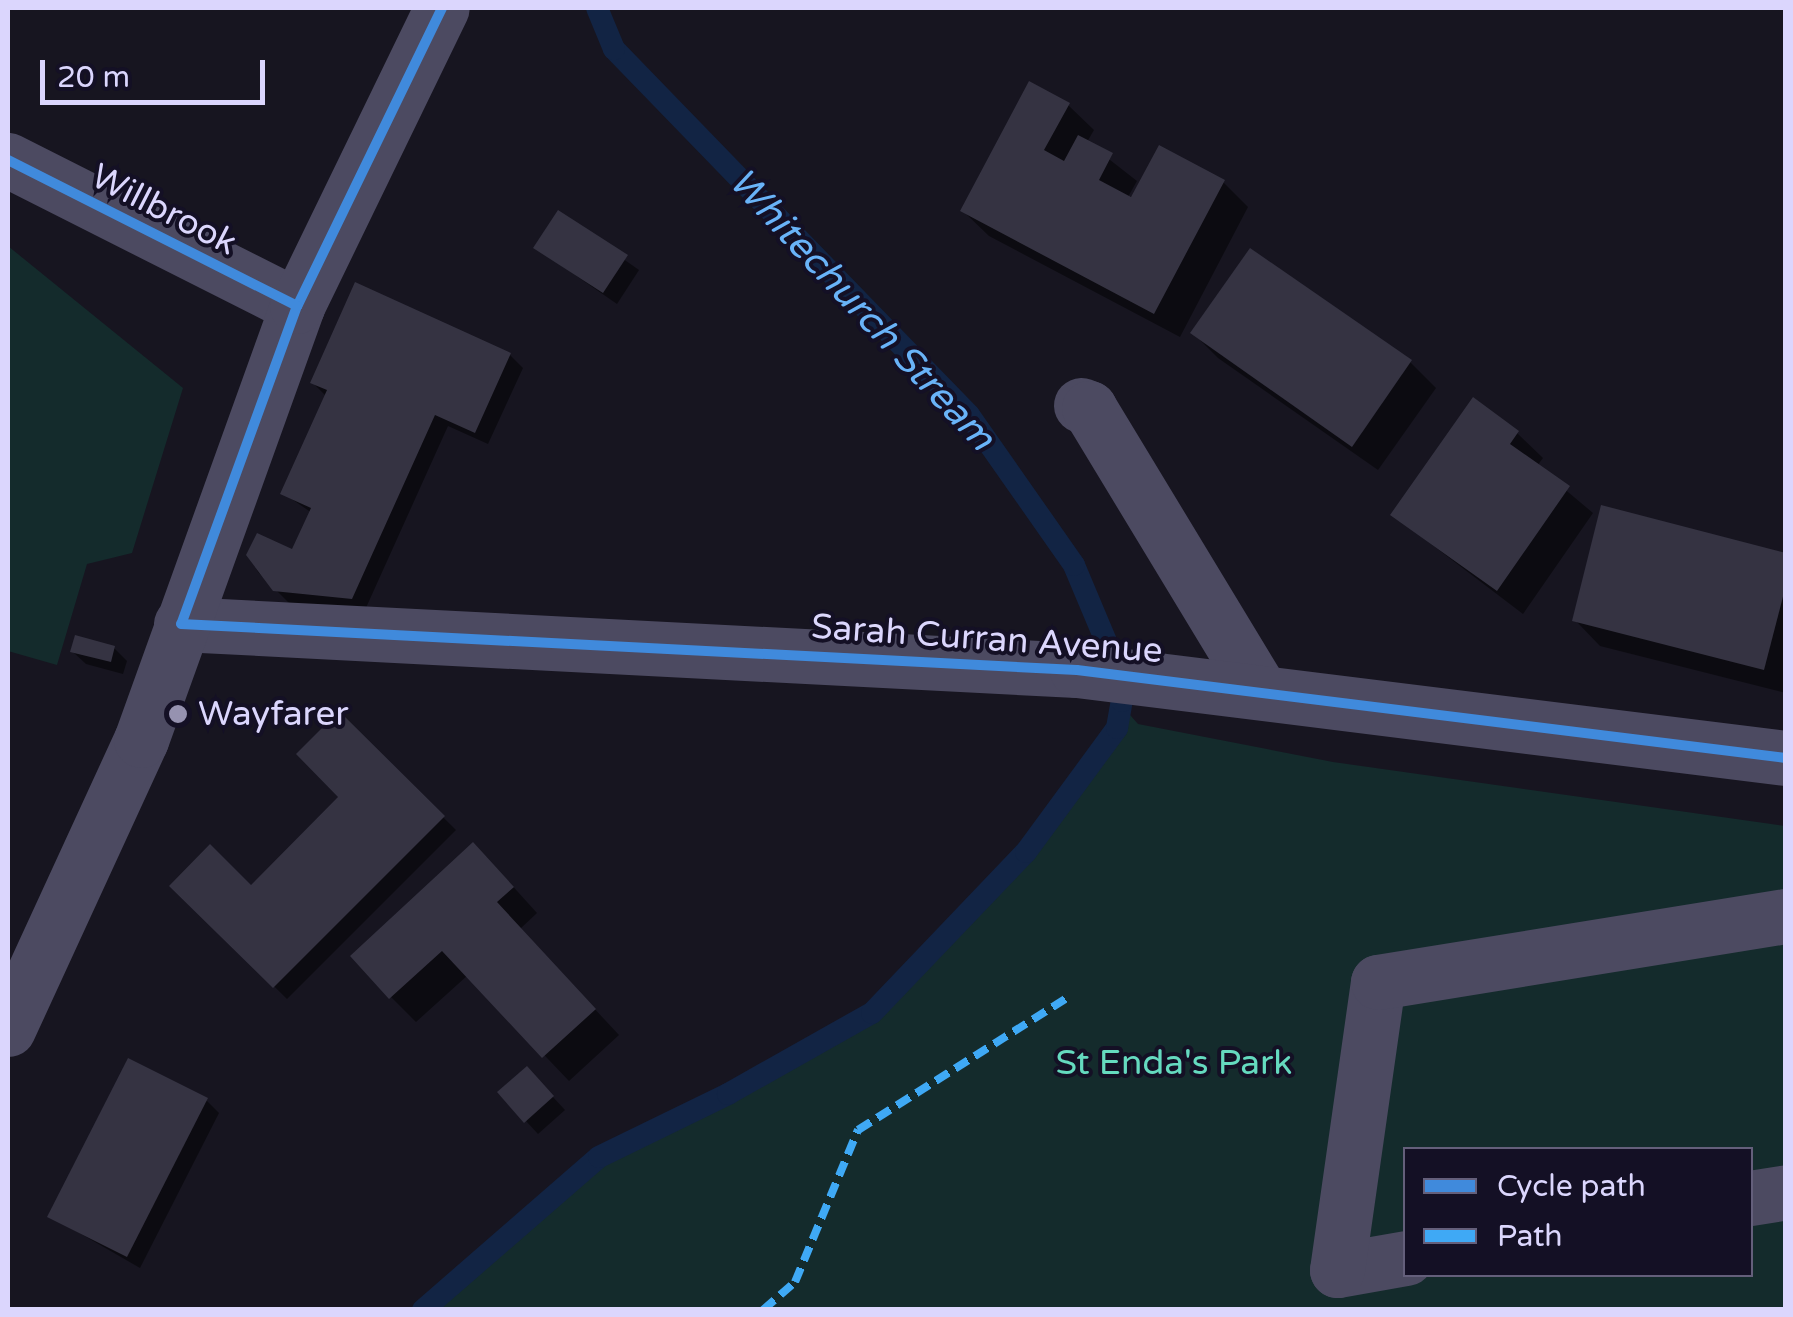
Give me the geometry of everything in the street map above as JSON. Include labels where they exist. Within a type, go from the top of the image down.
[{"type":"street","points":[[8,1030],[141,740],[297,306],[442,8]]},
{"type":"street","name":"Willbrook","points":[[8,160],[297,306]]},
{"type":"street","points":[[1081,405],[1089,408],[1260,689]]},
{"type":"street","name":"Sarah Curran Avenue","points":[[181,624],[1122,675],[1260,689],[1786,758]]},
{"type":"street","points":[[1403,1259],[1338,1270],[1378,982],[1786,916]]},
{"type":"street","points":[[1753,1198],[1786,1192]]},
{"type":"green space","points":[[8,246],[183,388],[132,553],[87,564],[57,665],[8,651]]},
{"type":"green space","name":"St Enda's Park","points":[[1123,707],[1138,724],[1333,762],[1785,826],[1785,1309],[422,1310],[599,1157],[877,1019],[1028,860],[1120,734]]},
{"type":"building","points":[[1029,81],[1070,103],[1044,150],[1064,161],[1078,135],[1113,153],[1099,180],[1131,197],[1159,145],[1225,180],[1154,314],[960,211]]},
{"type":"building","points":[[558,210],[628,255],[603,293],[533,248]]},
{"type":"building","points":[[1250,248],[1412,360],[1352,447],[1190,333]]},
{"type":"building","points":[[355,282],[511,353],[475,433],[435,415],[352,599],[273,591],[246,555],[257,533],[292,549],[311,508],[280,494],[327,390],[310,383]]},
{"type":"building","points":[[1473,397],[1519,431],[1510,444],[1570,486],[1497,591],[1390,515]]},
{"type":"building","points":[[1601,505],[1786,553],[1786,585],[1764,670],[1572,621]]},
{"type":"building","points":[[75,635],[115,646],[111,662],[70,652]]},
{"type":"building","points":[[339,711],[445,816],[273,988],[169,886],[210,844],[251,885],[338,797],[296,754]]},
{"type":"building","points":[[473,842],[514,887],[497,902],[596,1009],[542,1058],[442,951],[389,999],[350,956]]},
{"type":"building","points":[[128,1058],[208,1098],[127,1257],[47,1217]]},
{"type":"building","points":[[527,1066],[554,1096],[524,1123],[497,1092]]},
{"type":"waterway","name":"Whitechurch Stream","points":[[423,1310],[599,1157],[728,1094],[872,1013],[1026,852],[1117,728],[1122,701],[1121,677],[1074,565],[969,415],[614,49],[597,8]]},
{"type":"marked path","points":[[763,1310],[795,1282],[858,1130],[1070,996]]},
{"type":"cycle path","points":[[442,8],[297,306],[181,624],[1077,670],[1786,758]]},
{"type":"cycle path","points":[[8,160],[297,306]]},
{"type":"place","name":"Wayfarer","points":[[178,714]]}]
